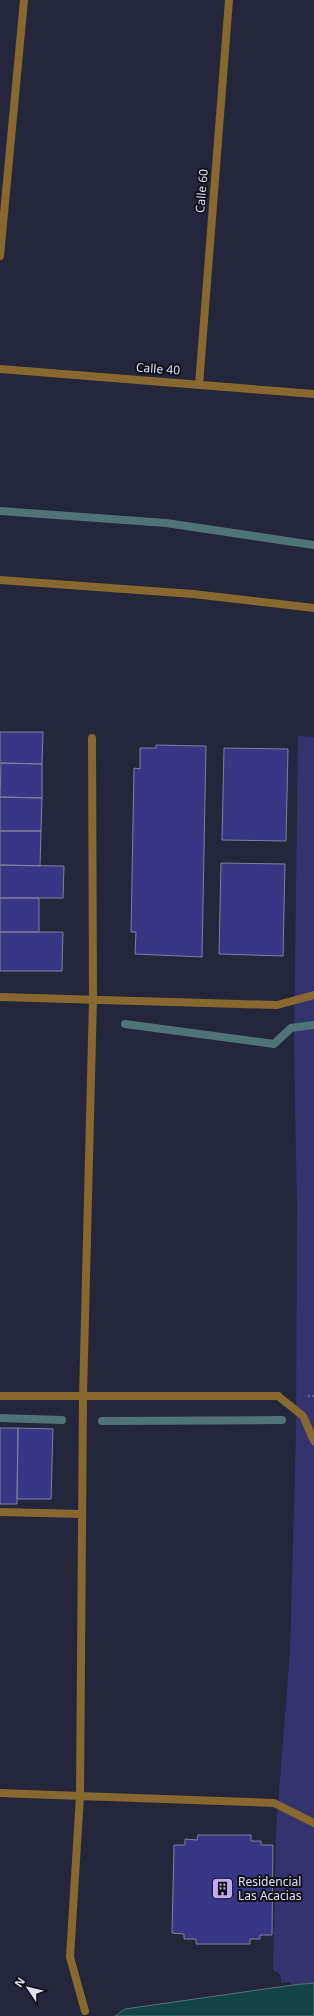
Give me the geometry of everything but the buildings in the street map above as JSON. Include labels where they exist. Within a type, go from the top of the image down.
[{"type":"street","points":[[0,256],[24,0]]},
{"type":"street","name":"Calle 60","points":[[199,385],[229,0]]},
{"type":"street","name":"Calle 40","points":[[0,369],[314,394]]},
{"type":"street","points":[[0,580],[193,594],[314,608]]},
{"type":"street","points":[[85,2011],[70,1957],[80,1796],[83,1397],[93,999],[92,738]]},
{"type":"street","points":[[0,997],[277,1005],[314,995]]},
{"type":"street","points":[[0,1396],[278,1396],[303,1416],[314,1440]]},
{"type":"street","points":[[0,1512],[82,1514]]},
{"type":"street","points":[[0,1793],[274,1803],[314,1822]]},
{"type":"shaded area","points":[[298,736],[314,737],[314,1983],[293,1985],[290,1982],[281,1983],[281,1975],[273,1970],[276,1830],[290,1652],[296,1434],[297,1205],[294,1050]]},
{"type":"shaded area","points":[[314,1983],[314,2016],[115,2016],[125,2009]]},
{"type":"waterway","points":[[0,511],[166,523],[314,545]]},
{"type":"waterway","points":[[125,1024],[274,1044],[291,1028],[314,1025]]},
{"type":"waterway","points":[[0,1418],[62,1420]]},
{"type":"waterway","points":[[102,1421],[282,1420]]},
{"type":"place","name":"Residencial Las Acacias","points":[[223,1889]]}]
